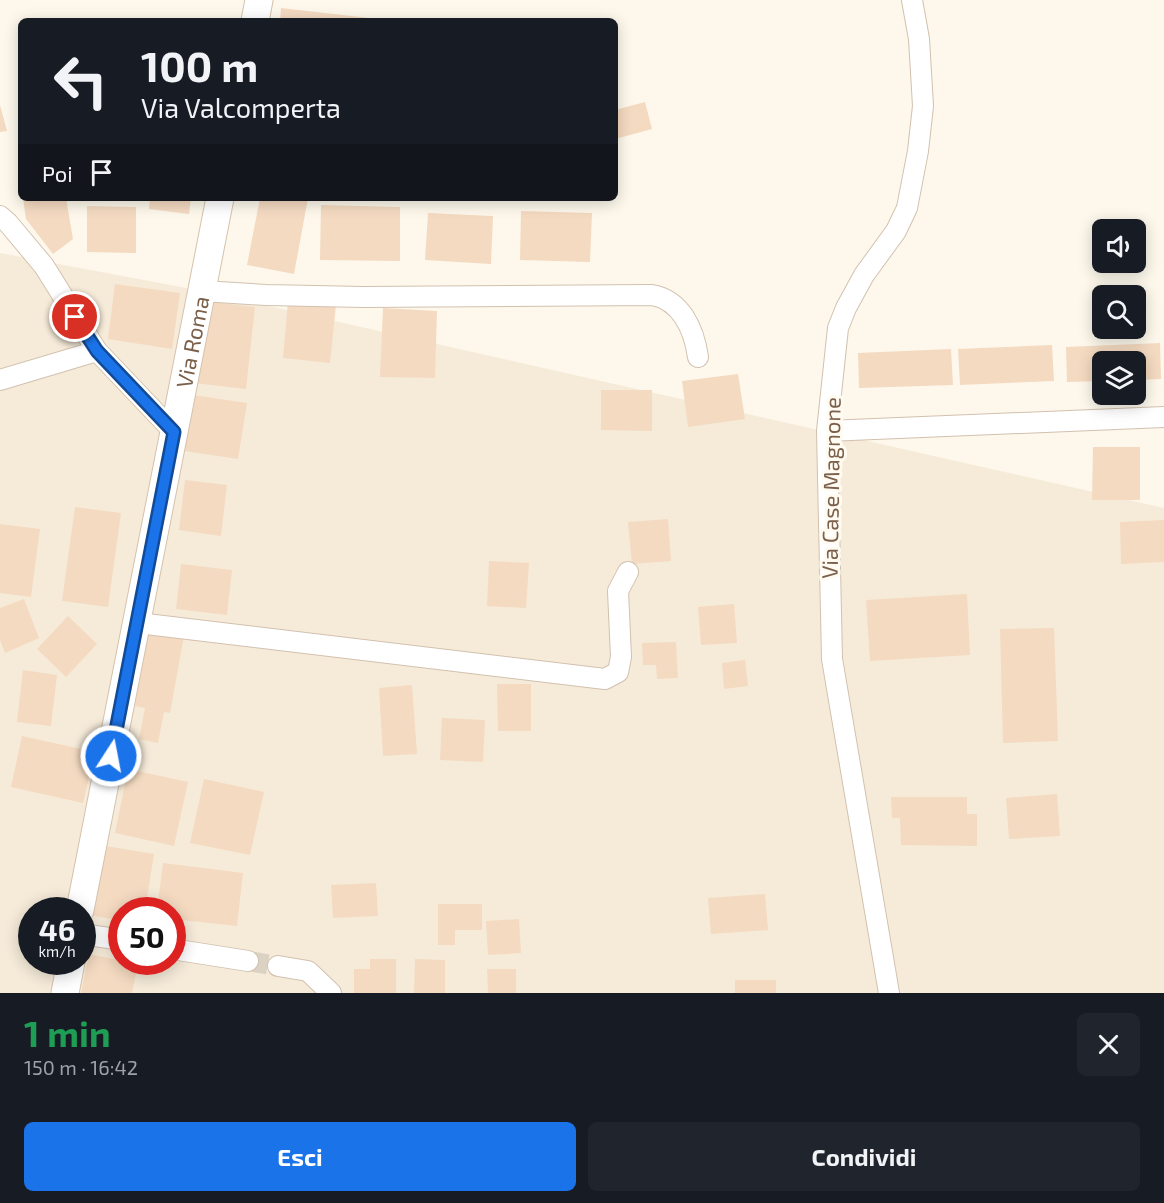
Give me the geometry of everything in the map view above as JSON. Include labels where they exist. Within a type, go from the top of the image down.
[{"type":"main road","points":[[256,18],[259,0]]},
{"type":"main road","name":"Via Roma","points":[[83,897],[219,201]]},
{"type":"main road","points":[[65,993],[68,975]]},
{"type":"street","name":"Via Case Magnone","points":[[889,993],[832,659],[827,431],[838,328],[864,275],[896,231],[907,208],[918,151],[922,106],[919,39],[912,0]]},
{"type":"street","points":[[0,216],[44,266],[97,351],[174,432]]},
{"type":"street","points":[[202,291],[363,297],[652,295],[666,299],[679,309],[688,322],[698,357]]},
{"type":"street","points":[[0,380],[97,351]]},
{"type":"street","points":[[827,431],[1164,417]]},
{"type":"street","points":[[138,623],[604,679],[618,672],[621,657],[618,591],[628,572]]},
{"type":"street","points":[[186,951],[248,961]]},
{"type":"street","points":[[278,966],[308,971],[331,993]]},
{"type":"shaded area","points":[[0,253],[202,291],[1164,508],[1164,993],[0,993]]},
{"type":"building","points":[[281,8],[369,18],[280,18]]},
{"type":"building","points":[[645,102],[652,129],[618,138],[618,109]]},
{"type":"building","points":[[0,105],[7,131],[0,132]]},
{"type":"building","points":[[23,201],[67,201],[73,239],[53,254],[26,219]]},
{"type":"building","points":[[150,201],[191,201],[189,214],[149,209]]},
{"type":"building","points":[[259,201],[307,201],[294,274],[247,265]]},
{"type":"building","points":[[321,205],[400,207],[400,261],[320,260]]},
{"type":"building","points":[[87,206],[136,207],[136,253],[87,252]]},
{"type":"building","points":[[521,211],[592,213],[590,262],[520,260]]},
{"type":"building","points":[[428,213],[493,216],[491,264],[425,260]]},
{"type":"building","points":[[115,284],[180,293],[172,349],[108,339]]},
{"type":"building","points":[[202,301],[255,307],[246,389],[194,383]]},
{"type":"building","points":[[288,301],[336,305],[330,363],[283,358]]},
{"type":"building","points":[[383,308],[437,311],[435,378],[380,377]]},
{"type":"building","points":[[1160,343],[1161,379],[1146,380],[1146,351],[1092,351],[1092,381],[1067,382],[1066,347]]},
{"type":"building","points":[[1052,345],[1054,381],[960,385],[958,349]]},
{"type":"building","points":[[951,349],[953,385],[859,388],[858,353]]},
{"type":"building","points":[[738,374],[745,419],[688,427],[682,381]]},
{"type":"building","points":[[601,390],[652,390],[652,431],[601,430]]},
{"type":"building","points":[[193,395],[247,403],[238,459],[184,451]]},
{"type":"building","points":[[1093,447],[1140,447],[1140,500],[1092,500]]},
{"type":"building","points":[[185,480],[227,485],[221,536],[179,530]]},
{"type":"building","points":[[75,507],[121,513],[108,607],[62,601]]},
{"type":"building","points":[[668,519],[671,561],[632,564],[628,522]]},
{"type":"building","points":[[1164,520],[1164,562],[1121,564],[1120,522]]},
{"type":"building","points":[[0,524],[40,529],[31,597],[0,593]]},
{"type":"building","points":[[489,561],[529,563],[526,608],[487,606]]},
{"type":"building","points":[[181,564],[232,570],[227,615],[176,609]]},
{"type":"building","points":[[967,594],[970,655],[870,661],[866,600]]},
{"type":"building","points":[[24,599],[39,638],[5,653],[0,640],[0,608]]},
{"type":"building","points":[[734,604],[737,643],[701,645],[698,607]]},
{"type":"building","points":[[68,616],[97,644],[66,677],[37,649]]},
{"type":"building","points":[[1054,628],[1058,741],[1003,743],[1000,629]]},
{"type":"building","points":[[149,629],[184,636],[170,713],[164,712],[158,743],[139,739],[145,708],[135,706]]},
{"type":"building","points":[[676,642],[678,678],[657,679],[656,665],[643,665],[642,643]]},
{"type":"building","points":[[745,660],[748,686],[724,689],[722,663]]},
{"type":"building","points":[[23,670],[57,675],[51,726],[17,722]]},
{"type":"building","points":[[497,684],[531,684],[531,731],[498,731]]},
{"type":"building","points":[[412,685],[417,754],[383,756],[379,688]]},
{"type":"building","points":[[442,718],[485,720],[483,762],[440,760]]},
{"type":"building","points":[[22,736],[95,752],[83,803],[11,787]]},
{"type":"building","points":[[128,769],[188,782],[174,846],[115,833]]},
{"type":"building","points":[[204,779],[264,792],[250,855],[190,843]]},
{"type":"building","points":[[1057,794],[1060,836],[1009,839],[1006,798]]},
{"type":"building","points":[[891,797],[967,797],[967,814],[977,814],[977,846],[901,845],[900,818],[892,818]]},
{"type":"building","points":[[100,845],[154,854],[147,897],[108,897],[108,918],[96,916],[96,897],[92,897]]},
{"type":"building","points":[[163,863],[243,873],[237,926],[186,921],[186,897],[159,897]]},
{"type":"building","points":[[376,883],[378,916],[333,918],[331,885]]},
{"type":"building","points":[[765,894],[768,930],[711,934],[708,898]]},
{"type":"building","points":[[438,904],[482,904],[482,930],[455,930],[455,945],[438,945]]},
{"type":"building","points":[[519,919],[521,953],[488,955],[486,921]]},
{"type":"building","points":[[96,955],[108,958],[108,975],[136,975],[132,993],[81,993],[85,975],[96,975]]},
{"type":"building","points":[[370,959],[396,959],[396,993],[354,993],[354,969],[370,969]]},
{"type":"building","points":[[415,959],[445,960],[445,993],[414,993]]},
{"type":"building","points":[[487,969],[516,969],[516,993],[488,993]]},
{"type":"building","points":[[735,980],[776,980],[776,993],[735,993]]},
{"type":"tunnel","points":[[248,961],[278,966]]},
{"type":"route","points":[[75,317],[97,351],[174,432],[111,756]]}]
